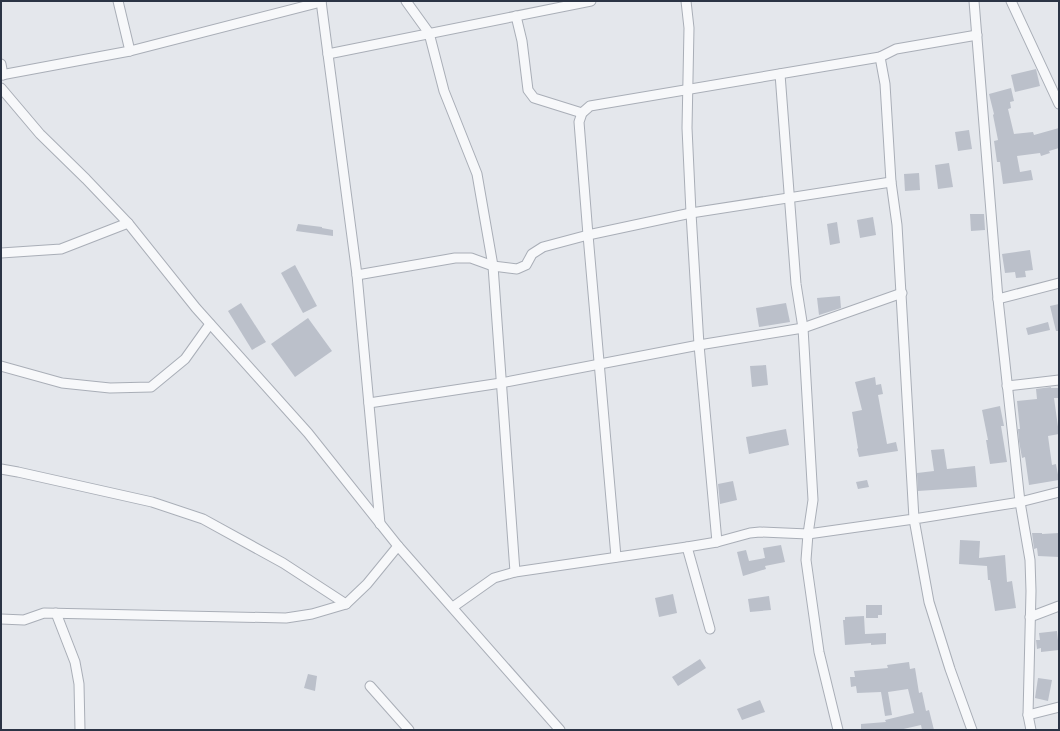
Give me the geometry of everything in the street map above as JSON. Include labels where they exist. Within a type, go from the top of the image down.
[{"type":"street","points":[[118,1],[130,51]]},
{"type":"street","points":[[406,1],[429,33],[444,91],[477,174],[493,266],[515,572]]},
{"type":"street","points":[[328,54],[516,16],[567,3],[592,1]]},
{"type":"street","points":[[686,1],[689,28],[687,128],[691,213],[699,346],[717,542]]},
{"type":"street","points":[[974,1],[998,299],[1020,502],[1030,560],[1028,715],[1030,730]]},
{"type":"street","points":[[1011,1],[1059,104]]},
{"type":"street","points":[[1,64],[2,75],[130,51],[321,2],[357,275],[380,524]]},
{"type":"street","points":[[516,16],[522,41],[528,90],[534,98],[582,113]]},
{"type":"street","points":[[616,557],[579,122],[582,113],[590,106],[880,57],[896,49],[977,35]]},
{"type":"street","points":[[880,57],[885,84],[891,182],[898,225],[909,451],[914,520],[930,602],[950,670],[972,730]]},
{"type":"street","points":[[780,74],[796,284],[803,328],[813,500],[806,560],[819,652],[838,730]]},
{"type":"street","points":[[1,88],[40,134],[128,223],[210,324],[298,423],[398,546],[560,730]]},
{"type":"street","points":[[357,275],[455,258],[471,258],[493,266],[517,269],[526,264],[532,254],[543,247],[588,235],[691,213],[891,182]]},
{"type":"street","points":[[1,253],[61,249],[128,223]]},
{"type":"street","points":[[998,299],[1059,283]]},
{"type":"street","points":[[369,404],[501,383],[803,328],[902,293]]},
{"type":"street","points":[[1,366],[62,383],[110,388],[151,387],[185,359],[210,324]]},
{"type":"street","points":[[1007,386],[1059,380]]},
{"type":"street","points":[[1,469],[152,502],[203,519],[283,563],[346,604]]},
{"type":"street","points":[[453,607],[494,578],[515,572],[687,547],[717,542],[750,533],[808,534],[914,520],[1020,502],[1059,492]]},
{"type":"street","points":[[1,619],[24,620],[44,613],[286,618],[312,614],[346,604],[367,584],[398,546]]},
{"type":"street","points":[[687,547],[710,629]]},
{"type":"street","points":[[1030,617],[1059,606]]},
{"type":"street","points":[[56,613],[75,662],[79,684],[80,730]]},
{"type":"street","points":[[370,686],[409,730]]},
{"type":"street","points":[[1028,715],[1059,707]]},
{"type":"building","points":[[1036,69],[1040,86],[1015,92],[1011,75]]},
{"type":"building","points":[[1011,88],[1014,101],[1010,102],[1011,108],[1008,109],[1014,134],[1033,132],[1034,135],[1059,128],[1059,148],[1049,151],[1050,153],[1041,156],[1040,153],[1017,156],[1020,172],[1031,170],[1033,180],[1003,184],[1000,162],[997,162],[994,141],[998,140],[989,94]]},
{"type":"building","points":[[969,130],[972,149],[958,151],[955,132]]},
{"type":"building","points":[[949,163],[953,187],[938,189],[935,165]]},
{"type":"building","points":[[919,173],[920,190],[905,191],[904,174]]},
{"type":"building","points":[[970,214],[984,214],[985,230],[971,231]]},
{"type":"building","points":[[873,217],[876,235],[860,238],[857,220]]},
{"type":"building","points":[[837,222],[840,243],[830,245],[827,224]]},
{"type":"building","points":[[298,224],[333,230],[333,236],[296,231]]},
{"type":"building","points":[[1030,250],[1033,270],[1025,271],[1026,277],[1016,278],[1015,272],[1005,273],[1002,254]]},
{"type":"building","points":[[295,265],[317,306],[303,313],[281,273]]},
{"type":"building","points":[[840,296],[841,308],[819,315],[817,298]]},
{"type":"building","points":[[241,303],[266,342],[252,350],[228,311]]},
{"type":"building","points":[[786,303],[790,322],[759,327],[756,308]]},
{"type":"building","points":[[1059,304],[1059,331],[1056,331],[1050,306]]},
{"type":"building","points":[[308,318],[332,351],[295,377],[271,344]]},
{"type":"building","points":[[1048,322],[1050,330],[1028,335],[1026,328]]},
{"type":"building","points":[[766,365],[768,385],[752,387],[750,366]]},
{"type":"building","points":[[875,377],[876,385],[881,384],[883,394],[878,395],[887,444],[896,442],[898,451],[859,457],[852,412],[862,410],[855,382]]},
{"type":"building","points":[[1051,387],[1058,388],[1058,398],[1054,398],[1059,434],[1048,436],[1052,465],[1056,464],[1059,480],[1029,485],[1025,457],[1022,458],[1019,441],[1018,429],[1020,429],[1017,401],[1037,399],[1036,389]]},
{"type":"building","points":[[1000,406],[1004,426],[1001,426],[1007,462],[990,464],[986,440],[988,440],[982,410]]},
{"type":"building","points":[[786,429],[789,445],[749,454],[746,437]]},
{"type":"building","points":[[944,449],[947,469],[975,466],[977,487],[918,491],[917,473],[934,471],[931,450]]},
{"type":"building","points":[[867,480],[869,487],[858,489],[856,482]]},
{"type":"building","points":[[733,481],[737,500],[720,504],[718,484]]},
{"type":"building","points":[[1032,533],[1059,533],[1059,557],[1038,556],[1037,548],[1034,549]]},
{"type":"building","points":[[960,540],[980,541],[979,558],[1005,555],[1007,582],[1012,581],[1016,608],[995,611],[990,580],[988,580],[987,566],[959,564]]},
{"type":"building","points":[[781,545],[785,562],[765,566],[766,569],[743,576],[737,552],[746,550],[749,561],[765,558],[763,548]]},
{"type":"building","points":[[673,594],[677,613],[659,617],[655,598]]},
{"type":"building","points":[[769,596],[771,610],[750,612],[748,599]]},
{"type":"building","points":[[866,605],[882,605],[882,615],[878,615],[878,618],[866,618]]},
{"type":"building","points":[[864,616],[865,634],[886,633],[886,644],[871,645],[871,643],[845,645],[843,620],[845,620],[845,617]]},
{"type":"building","points":[[1057,631],[1059,650],[1041,652],[1041,648],[1037,649],[1036,640],[1040,640],[1039,633]]},
{"type":"building","points":[[700,659],[706,668],[678,686],[672,677]]},
{"type":"building","points":[[909,662],[910,669],[915,668],[919,693],[922,692],[926,711],[929,710],[934,730],[922,730],[921,725],[899,730],[861,730],[861,724],[886,722],[885,720],[914,713],[908,689],[888,692],[892,715],[885,716],[881,692],[857,693],[856,686],[851,687],[850,677],[855,677],[854,671],[888,668],[887,665]]},
{"type":"building","points":[[308,674],[317,676],[315,691],[304,688]]},
{"type":"building","points":[[1038,678],[1052,680],[1048,701],[1035,698]]},
{"type":"building","points":[[760,700],[765,712],[742,720],[737,709]]}]
